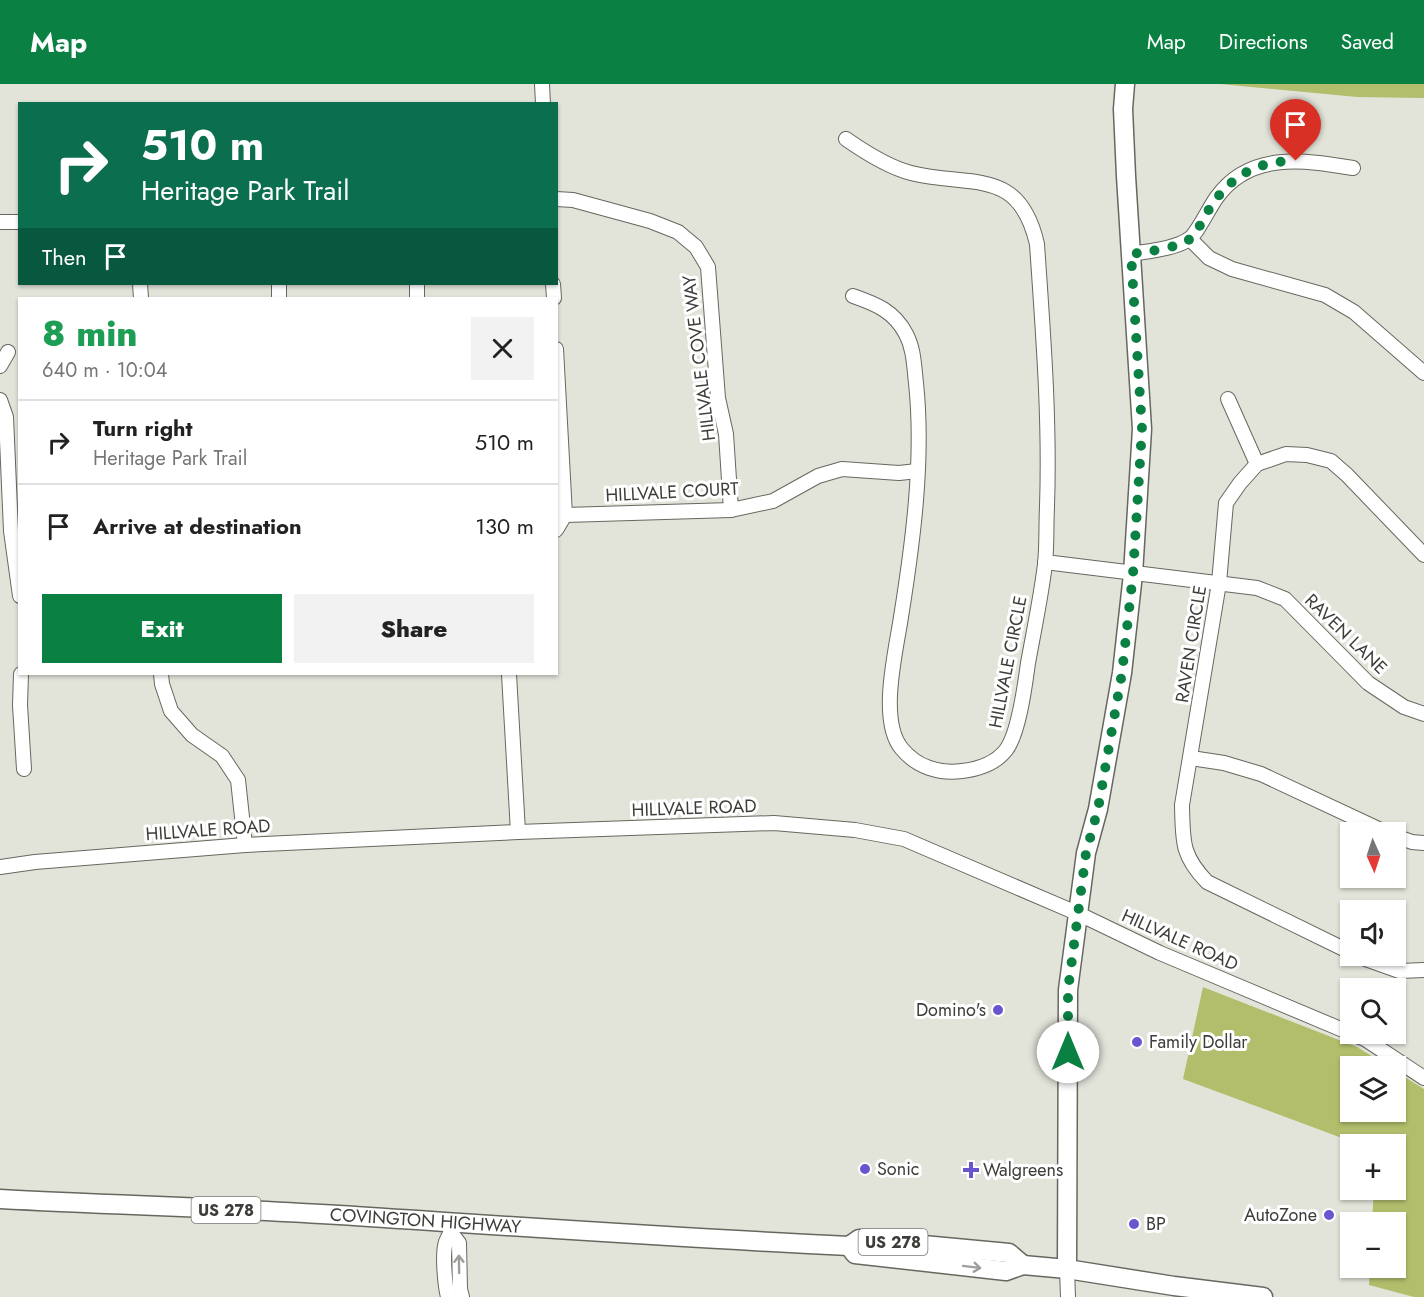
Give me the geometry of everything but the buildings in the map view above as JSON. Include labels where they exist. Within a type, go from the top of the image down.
[{"type":"main road","points":[[1068,1269],[1068,990],[1086,853],[1098,809],[1122,673],[1133,574],[1142,429],[1123,109],[1125,84]]},
{"type":"main road","name":"COVINGTON HIGHWAY","points":[[0,1199],[337,1215],[452,1228],[849,1245],[855,1254],[1006,1271],[1023,1265],[1068,1269],[1263,1297]]},
{"type":"street","points":[[542,84],[543,102]]},
{"type":"street","name":"HILLVALE CIRCLE","points":[[846,139],[897,168],[912,173],[985,183],[1005,191],[1022,205],[1032,223],[1037,244],[1049,447],[1045,562],[1014,733],[1007,748],[984,767],[949,773],[927,768],[901,748],[893,733],[889,711],[896,648],[911,555],[917,471],[918,404],[912,350],[905,332],[894,316],[882,306],[853,296]]},
{"type":"street","points":[[1131,254],[1161,249],[1190,239],[1218,194],[1244,171],[1279,161],[1313,161],[1353,168]]},
{"type":"street","name":"HILLVALE COVE WAY","points":[[558,199],[573,200],[650,221],[678,232],[696,247],[708,267],[718,398],[726,434],[731,510]]},
{"type":"street","points":[[0,222],[18,222]]},
{"type":"street","points":[[1190,239],[1209,258],[1232,269],[1325,295],[1354,312],[1424,373]]},
{"type":"street","points":[[0,366],[8,352]]},
{"type":"street","points":[[558,386],[565,515],[558,527]]},
{"type":"street","points":[[1228,399],[1257,464],[1286,454],[1308,455],[1330,461],[1422,548]]},
{"type":"street","points":[[0,400],[6,417],[6,531],[18,587]]},
{"type":"street","name":"RAVEN CIRCLE","points":[[1257,464],[1226,503],[1219,583],[1182,805],[1183,842],[1193,868],[1207,882],[1340,947]]},
{"type":"street","name":"HILLVALE COURT","points":[[565,515],[731,510],[773,501],[818,476],[842,469],[899,473],[917,471]]},
{"type":"street","name":"RAVEN LANE","points":[[1045,562],[1257,588],[1285,599],[1368,683],[1404,707],[1424,714]]},
{"type":"street","points":[[21,675],[20,705],[24,769]]},
{"type":"street","points":[[161,675],[171,711],[192,735],[222,756],[238,780],[245,845]]},
{"type":"street","points":[[509,675],[518,832]]},
{"type":"street","points":[[1191,758],[1224,763],[1261,774],[1364,822]]},
{"type":"street","name":"HILLVALE ROAD","points":[[0,867],[35,862],[245,845],[518,832],[774,823],[855,830],[904,839],[1079,914],[1160,953],[1340,1028]]},
{"type":"street","points":[[1406,840],[1424,843]]},
{"type":"street","points":[[1385,966],[1399,971],[1424,970]]},
{"type":"street","name":"HILLVALE ROAD","points":[[1373,1044],[1424,1078]]},
{"type":"street","points":[[448,1297],[444,1275],[446,1242],[452,1228]]},
{"type":"street","points":[[452,1228],[459,1243],[462,1297]]},
{"type":"street","points":[[1068,1269],[1068,1297]]},
{"type":"green space","points":[[1220,84],[1424,84],[1424,98],[1357,97]]},
{"type":"green space","points":[[1203,987],[1340,1040],[1340,1044],[1357,1047],[1372,1056],[1340,1056],[1340,1122],[1406,1122],[1406,1078],[1424,1089],[1424,1297],[1414,1297],[1369,1285],[1369,1278],[1406,1278],[1406,1212],[1373,1212],[1373,1200],[1406,1200],[1406,1134],[1340,1134],[1340,1137],[1183,1079]]},
{"type":"place","name":"Domino's","points":[[998,1010]]},
{"type":"place","name":"Family Dollar","points":[[1137,1042]]},
{"type":"place","name":"Sonic","points":[[865,1169]]},
{"type":"place","name":"Walgreens","points":[[971,1170]]},
{"type":"place","name":"AutoZone","points":[[1329,1215]]},
{"type":"place","name":"BP","points":[[1134,1224]]},
{"type":"route","points":[[1068,1052],[1068,990],[1086,853],[1098,809],[1122,673],[1133,574],[1142,429],[1131,254],[1161,249],[1190,239],[1218,194],[1244,171],[1279,161],[1296,161]]}]
